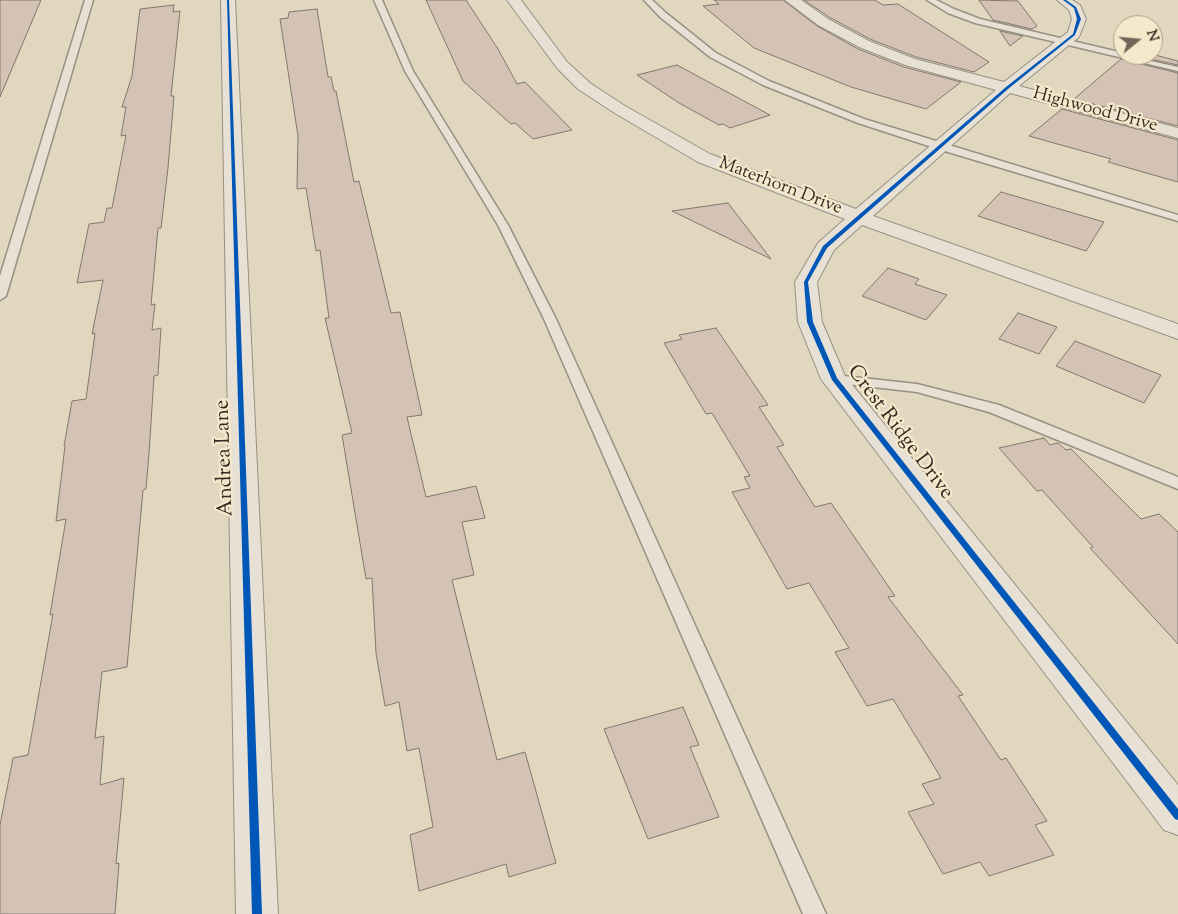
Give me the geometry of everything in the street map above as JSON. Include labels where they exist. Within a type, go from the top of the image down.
[{"type":"street","name":"Andrea Lane","points":[[228,0],[257,914]]},
{"type":"street","name":"Materhorn Drive","points":[[514,0],[562,65],[584,86],[619,110],[704,158],[858,217],[1178,332]]},
{"type":"street","name":"Highwood Drive","points":[[792,0],[823,22],[864,44],[910,62],[1178,133]]},
{"type":"street","name":"Crest Ridge Drive","points":[[1064,0],[1075,8],[1079,19],[1074,34],[1007,88],[825,247],[806,282],[810,322],[834,379],[1178,816]]},
{"type":"lane","points":[[0,296],[89,0]]},
{"type":"lane","points":[[378,0],[408,71],[502,225],[550,319],[815,914]]},
{"type":"lane","points":[[648,0],[663,15],[713,55],[766,83],[861,121],[1178,218]]},
{"type":"lane","points":[[931,0],[951,11],[978,21],[1178,69]]},
{"type":"lane","points":[[834,379],[917,388],[994,408],[1178,483]]},
{"type":"building","points":[[0,0],[41,0],[0,97]]},
{"type":"building","points":[[426,0],[466,0],[498,49],[517,84],[525,82],[572,130],[533,139],[515,123],[511,124],[463,81]]},
{"type":"building","points":[[714,0],[783,0],[817,26],[858,49],[904,67],[961,82],[926,109],[851,87],[754,48],[703,6],[719,4]]},
{"type":"building","points":[[804,0],[875,0],[883,5],[898,4],[989,62],[974,72],[916,57],[870,39],[829,17]]},
{"type":"building","points":[[979,0],[1018,1],[1037,26],[1032,29],[993,20]]},
{"type":"building","points":[[174,5],[173,12],[180,11],[171,96],[174,96],[168,168],[161,228],[158,228],[151,305],[155,304],[152,330],[161,328],[158,375],[154,376],[146,489],[143,490],[127,667],[102,672],[95,738],[104,736],[100,785],[124,778],[116,864],[119,863],[115,914],[0,914],[0,825],[13,758],[28,755],[53,614],[50,615],[66,519],[56,521],[64,446],[72,401],[86,399],[95,333],[92,334],[103,280],[77,283],[89,224],[104,222],[107,208],[112,208],[126,135],[121,136],[126,107],[122,107],[132,76],[140,9]]},
{"type":"building","points":[[317,9],[328,77],[331,77],[334,91],[336,91],[354,182],[359,181],[391,313],[400,312],[422,415],[407,417],[426,497],[476,486],[485,518],[462,522],[474,575],[452,580],[497,760],[525,752],[556,863],[509,877],[506,864],[419,891],[410,835],[433,827],[419,748],[407,751],[399,702],[385,706],[376,653],[372,578],[366,579],[342,435],[352,433],[325,318],[329,318],[320,250],[316,251],[306,188],[297,189],[298,136],[280,19],[288,18],[289,12]]},
{"type":"building","points":[[1000,31],[1023,36],[1010,46]]},
{"type":"building","points":[[1163,57],[1178,61],[1178,65],[1163,62]]},
{"type":"building","points":[[677,65],[770,115],[730,128],[723,124],[719,125],[679,103],[637,75]]},
{"type":"building","points":[[1114,65],[1145,65],[1178,73],[1178,126],[1074,99]]},
{"type":"building","points":[[1062,109],[1178,140],[1178,182],[1108,162],[1111,159],[1029,136]]},
{"type":"building","points":[[1001,192],[1104,222],[1086,251],[978,216]]},
{"type":"building","points":[[728,203],[771,259],[672,211]]},
{"type":"building","points":[[888,268],[919,279],[915,284],[947,295],[926,320],[862,296]]},
{"type":"building","points":[[1018,313],[1057,327],[1039,354],[999,339]]},
{"type":"building","points":[[716,328],[768,405],[759,407],[784,445],[777,447],[815,507],[831,503],[895,596],[888,597],[963,695],[958,696],[1001,760],[1006,758],[1047,821],[1035,825],[1054,855],[989,876],[980,862],[943,874],[908,812],[934,804],[922,784],[941,778],[893,699],[867,706],[835,652],[849,648],[809,583],[787,589],[732,492],[750,488],[744,477],[750,476],[712,413],[706,414],[664,343],[682,339],[679,335]]},
{"type":"building","points":[[1075,341],[1161,375],[1144,403],[1056,366]]},
{"type":"building","points":[[1044,438],[1050,445],[1058,443],[1066,450],[1071,449],[1141,519],[1159,514],[1178,532],[1178,644],[1090,548],[1093,547],[1042,490],[1037,491],[999,448]]},
{"type":"building","points":[[683,707],[699,745],[690,747],[719,817],[648,839],[604,729]]},
{"type":"cycle path","points":[[228,0],[257,914]]},
{"type":"cycle path","points":[[1064,0],[1075,8],[1079,19],[1074,34],[1007,88],[825,247],[806,282],[810,322],[834,379],[1178,816]]}]
